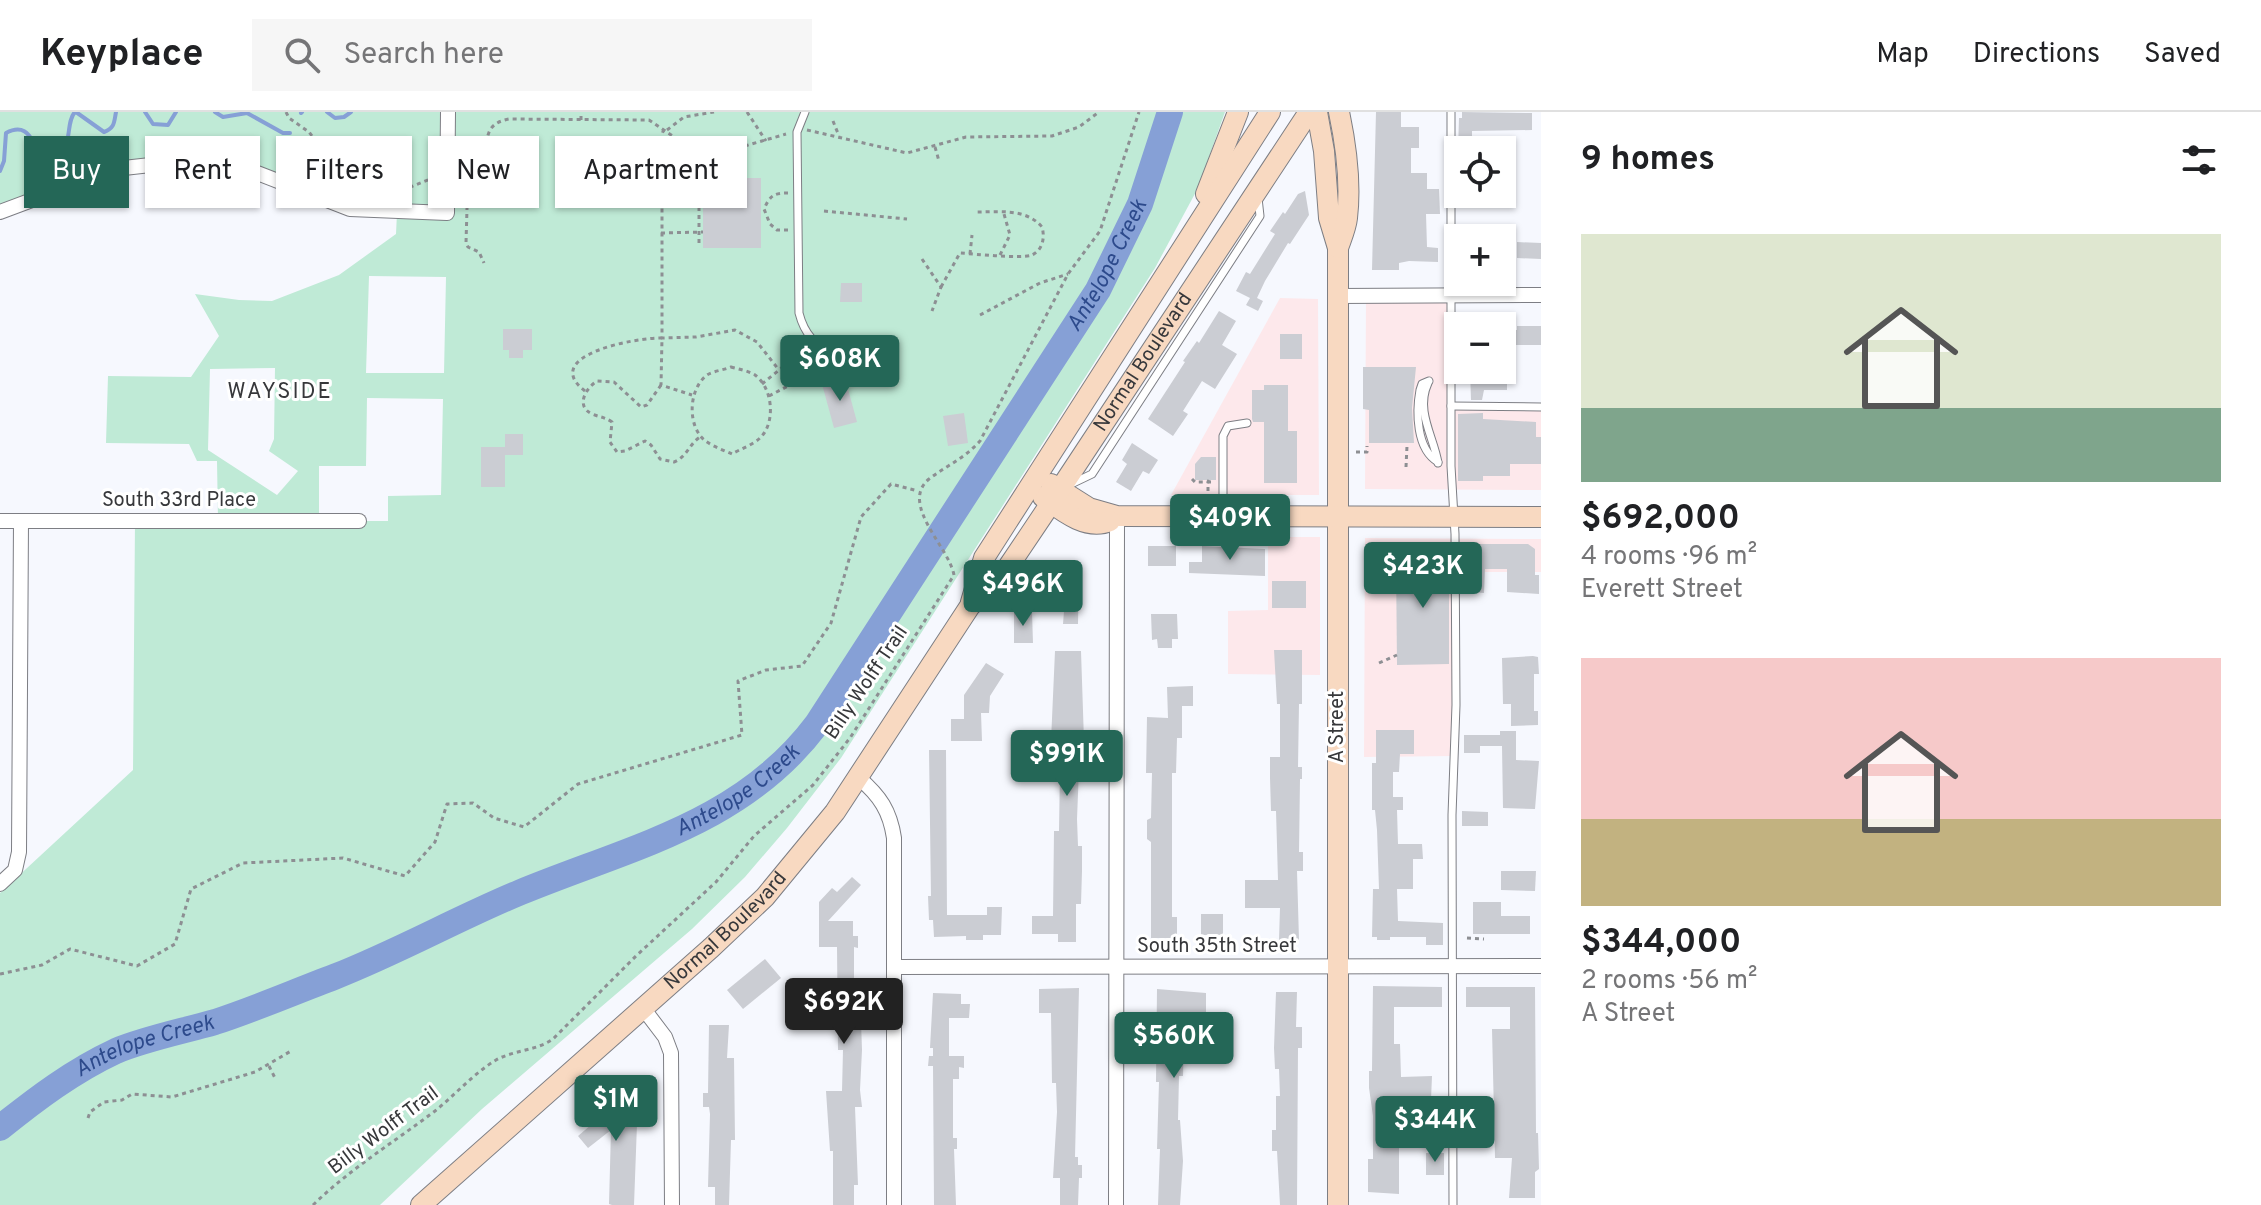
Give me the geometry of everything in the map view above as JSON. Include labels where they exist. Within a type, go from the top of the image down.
[{"type":"main road","points":[[1167,276],[1212,182],[1238,112]]},
{"type":"main road","name":"Normal Boulevard","points":[[970,606],[984,558],[1270,112]]},
{"type":"main road","name":"Normal Boulevard","points":[[421,1205],[765,897],[835,812],[970,606],[1004,573],[1056,497],[1309,112]]},
{"type":"main road","name":"A Street","points":[[1317,112],[1324,151],[1329,218],[1338,248],[1338,1205]]},
{"type":"main road","name":"A Street","points":[[1338,248],[1347,220],[1344,143],[1339,112]]},
{"type":"main road","points":[[1034,482],[1056,497],[1069,517],[1091,523],[1107,523],[1117,516],[1541,517]]},
{"type":"street","points":[[448,112],[448,136]]},
{"type":"street","points":[[0,212],[115,169],[152,163],[193,162],[252,171],[350,209],[447,213],[447,208]]},
{"type":"street","points":[[1338,296],[1444,295]]},
{"type":"street","points":[[1516,295],[1541,295]]},
{"type":"street","points":[[1116,1205],[1117,516]]},
{"type":"street","name":"South 33rd Place","points":[[0,521],[359,521]]},
{"type":"street","points":[[0,884],[15,870],[19,852],[21,521]]},
{"type":"street","points":[[859,778],[886,807],[892,827],[894,1205]]},
{"type":"street","name":"South 35th Street","points":[[894,967],[1541,966]]},
{"type":"street","points":[[643,1008],[665,1037],[671,1053],[672,1205]]},
{"type":"lane","points":[[805,112],[797,132],[799,313],[807,335],[824,349],[835,353]]},
{"type":"lane","points":[[1450,224],[1451,112]]},
{"type":"lane","points":[[1450,296],[1456,705],[1452,966],[1453,1205]]},
{"type":"lane","points":[[1429,381],[1425,391],[1425,427],[1439,464]]},
{"type":"lane","points":[[1451,406],[1541,407]]},
{"type":"lane","points":[[1223,517],[1223,436],[1228,426],[1247,423]]},
{"type":"path","points":[[286,112],[289,118],[309,132],[329,159],[367,180],[383,186],[408,188],[428,179]]},
{"type":"path","points":[[581,112],[581,120]]},
{"type":"path","points":[[662,136],[665,130],[684,117],[714,112]]},
{"type":"path","points":[[747,112],[766,141]]},
{"type":"path","points":[[806,130],[907,153],[966,137],[1052,136],[1079,127],[1099,112]]},
{"type":"path","points":[[0,974],[42,965],[70,949],[137,966],[175,944],[191,889],[243,863],[343,858],[405,876],[435,842],[447,804],[473,803],[494,818],[524,827],[578,784],[742,735],[738,681],[766,670],[802,666],[831,623],[861,517],[891,484],[919,491],[927,481],[970,452],[980,441],[1068,274],[1100,231],[1139,112]]},
{"type":"path","points":[[488,136],[499,121],[641,119],[649,120],[673,136]]},
{"type":"path","points":[[833,121],[840,138]]},
{"type":"path","points":[[747,146],[788,134]]},
{"type":"path","points":[[935,147],[939,161]]},
{"type":"path","points":[[788,193],[770,197],[762,209],[777,230],[788,230]]},
{"type":"path","points":[[467,208],[466,243],[479,252],[484,263]]},
{"type":"path","points":[[662,208],[661,385],[644,406],[638,405],[609,380],[597,381],[585,391],[583,399],[587,411],[612,422],[610,442],[617,452],[645,441],[660,459],[674,462],[685,455],[700,437]]},
{"type":"path","points":[[699,243],[701,208]]},
{"type":"path","points":[[824,211],[907,219]]},
{"type":"path","points":[[932,311],[960,253],[1033,254],[1040,247],[1044,233],[1032,218],[976,212]]},
{"type":"path","points":[[1000,255],[1010,235],[1003,213]]},
{"type":"path","points":[[661,233],[701,233]]},
{"type":"path","points":[[970,254],[972,235]]},
{"type":"path","points":[[922,259],[941,287]]},
{"type":"path","points":[[980,315],[1040,283],[1068,274]]},
{"type":"path","points":[[585,391],[573,375],[582,358],[625,341],[696,337],[735,330],[757,342],[779,370]]},
{"type":"path","points":[[762,384],[790,361],[796,334]]},
{"type":"path","points":[[790,361],[816,357]]},
{"type":"path","points":[[731,367],[755,375],[762,384],[770,401],[767,426],[761,438],[732,454],[700,437],[693,421],[693,395],[707,375],[731,367]]},
{"type":"path","points":[[769,396],[788,386],[847,374]]},
{"type":"path","points":[[661,385],[693,395]]},
{"type":"path","points":[[1356,452],[1367,452],[1367,446]]},
{"type":"path","points":[[1406,467],[1407,446]]},
{"type":"path","points":[[1192,479],[1195,482],[1217,482]]},
{"type":"path","points":[[1208,481],[1208,499]]},
{"type":"path","name":"Billy Wolff Trail","points":[[313,1205],[493,1062],[553,1039],[716,882],[754,836],[813,785],[850,738],[954,575],[919,505],[919,491]]},
{"type":"path","points":[[1379,553],[1397,553],[1400,556]]},
{"type":"path","points":[[1379,589],[1396,589]]},
{"type":"path","points":[[1379,663],[1397,655]]},
{"type":"path","points":[[1467,938],[1484,939]]},
{"type":"path","points":[[88,1118],[90,1112],[104,1102],[122,1100],[136,1094],[178,1096],[255,1072],[291,1051]]},
{"type":"path","points":[[269,1066],[276,1080]]},
{"type":"shaded area","points":[[1366,296],[1450,296],[1450,312],[1444,312],[1444,384],[1451,384],[1451,406],[1541,407],[1541,490],[1365,489]]},
{"type":"shaded area","points":[[1280,298],[1318,299],[1319,495],[1171,495]]},
{"type":"shaded area","points":[[1268,537],[1320,537],[1320,675],[1228,674],[1228,611],[1268,610]]},
{"type":"shaded area","points":[[1365,538],[1541,539],[1541,572],[1455,572],[1455,756],[1364,757]]},
{"type":"green space","points":[[0,112],[1225,112],[1198,188],[1155,268],[841,758],[787,828],[745,877],[692,929],[482,1109],[380,1205],[0,1205],[0,893],[133,770],[135,521],[218,520],[217,461],[197,461],[189,444],[106,443],[108,376],[191,377],[219,336],[195,294],[272,301],[339,275],[396,234],[397,213],[358,208],[412,208],[412,136],[276,136],[276,179],[260,175],[260,136],[145,136],[145,167],[129,172],[129,136],[24,136],[24,204],[0,212]],"holes":[[[369,276],[446,277],[444,373],[366,373]],[[275,368],[274,439],[269,451],[298,471],[277,495],[208,450],[210,369]],[[367,398],[443,399],[441,495],[388,496],[388,521],[319,521],[319,466],[366,466]]]},
{"type":"building","points":[[1376,112],[1401,112],[1401,127],[1419,127],[1419,148],[1411,148],[1411,173],[1427,173],[1427,189],[1439,189],[1440,214],[1426,214],[1427,247],[1438,248],[1438,262],[1409,261],[1399,263],[1399,270],[1372,270]]},
{"type":"building","points":[[1462,112],[1532,113],[1532,130],[1472,131],[1472,136],[1458,136],[1459,118],[1462,118]]},
{"type":"building","points":[[747,178],[761,178],[761,248],[703,248],[703,208],[747,208]]},
{"type":"building","points":[[1305,191],[1309,215],[1265,281],[1257,298],[1263,301],[1258,311],[1246,305],[1250,298],[1236,291],[1246,272],[1250,274],[1275,234],[1270,231],[1283,212],[1285,214],[1298,194]]},
{"type":"building","points":[[1517,242],[1541,243],[1541,259],[1517,258]]},
{"type":"building","points":[[841,283],[862,283],[862,302],[840,302]]},
{"type":"building","points":[[1219,311],[1236,321],[1222,345],[1237,354],[1215,389],[1202,381],[1183,411],[1188,414],[1173,436],[1148,419],[1183,361],[1197,341],[1199,343]]},
{"type":"building","points":[[1517,326],[1541,326],[1541,345],[1516,345]]},
{"type":"building","points":[[503,329],[532,329],[532,350],[523,350],[523,358],[509,358],[509,350],[503,350]]},
{"type":"building","points":[[1280,334],[1302,334],[1302,359],[1280,359]]},
{"type":"building","points":[[1363,367],[1416,367],[1412,408],[1414,443],[1369,443],[1369,410],[1363,409]]},
{"type":"building","points":[[845,378],[857,422],[834,428],[822,384]]},
{"type":"building","points":[[1470,384],[1507,384],[1507,390],[1484,390],[1482,400],[1471,400]]},
{"type":"building","points":[[1264,385],[1288,385],[1288,431],[1297,431],[1297,483],[1264,483],[1264,422],[1253,422],[1252,390],[1264,390]]},
{"type":"building","points":[[964,413],[968,443],[948,446],[943,416]]},
{"type":"building","points":[[1483,413],[1483,419],[1536,422],[1536,437],[1541,437],[1541,464],[1510,464],[1510,476],[1483,476],[1483,481],[1458,481],[1458,414]]},
{"type":"building","points":[[505,434],[523,434],[523,455],[505,455]]},
{"type":"building","points":[[1132,443],[1158,460],[1149,474],[1143,471],[1131,491],[1116,482],[1127,464],[1122,460]]},
{"type":"building","points":[[481,447],[505,447],[505,487],[481,487]]},
{"type":"building","points":[[1201,457],[1216,457],[1216,480],[1195,480],[1195,464]]},
{"type":"building","points":[[1462,544],[1528,544],[1535,549],[1539,594],[1507,592],[1507,569],[1485,569],[1484,593],[1472,592],[1473,569],[1462,569]]},
{"type":"building","points":[[1148,546],[1176,546],[1176,566],[1148,566]]},
{"type":"building","points":[[1202,546],[1265,549],[1265,576],[1189,573],[1189,562],[1202,562]]},
{"type":"building","points":[[1449,554],[1449,664],[1397,665],[1396,561],[1403,555]]},
{"type":"building","points":[[1052,565],[1079,565],[1078,624],[1063,624],[1065,598],[1052,598]]},
{"type":"building","points":[[1272,581],[1306,581],[1306,608],[1272,608]]},
{"type":"building","points":[[1014,612],[1032,612],[1033,643],[1014,643]]},
{"type":"building","points":[[1151,614],[1177,614],[1178,639],[1172,639],[1172,648],[1158,648],[1157,639],[1152,640]]},
{"type":"building","points":[[1274,650],[1302,650],[1298,767],[1302,767],[1299,852],[1303,852],[1303,871],[1297,871],[1299,940],[1279,940],[1280,908],[1245,908],[1245,880],[1278,880],[1276,811],[1271,811],[1270,778],[1270,757],[1280,757],[1280,704],[1277,704]]},
{"type":"building","points":[[1055,651],[1081,651],[1084,741],[1083,768],[1079,768],[1077,819],[1082,871],[1081,904],[1076,904],[1076,942],[1058,942],[1058,934],[1032,934],[1032,916],[1053,916],[1054,831],[1059,831],[1060,768],[1057,741],[1051,741]]},
{"type":"building","points":[[1538,657],[1539,674],[1534,674],[1534,711],[1538,711],[1538,725],[1511,726],[1511,704],[1503,704],[1502,658]]},
{"type":"building","points":[[986,663],[1004,674],[990,696],[989,713],[981,713],[982,741],[951,741],[951,719],[964,719],[964,695]]},
{"type":"building","points":[[1193,686],[1193,706],[1182,706],[1182,738],[1177,738],[1176,773],[1172,773],[1172,917],[1177,917],[1177,938],[1151,938],[1151,842],[1147,839],[1147,820],[1151,818],[1152,773],[1146,773],[1147,717],[1168,718],[1167,687]]},
{"type":"building","points":[[1376,730],[1414,730],[1414,754],[1400,754],[1399,772],[1393,772],[1393,797],[1403,797],[1403,810],[1397,810],[1398,844],[1422,844],[1423,859],[1413,859],[1413,889],[1397,889],[1398,921],[1443,923],[1443,945],[1426,945],[1426,937],[1377,940],[1377,937],[1372,937],[1373,889],[1379,889],[1377,830],[1375,810],[1372,810]]},
{"type":"building","points":[[1500,731],[1516,731],[1516,760],[1539,761],[1535,809],[1503,808],[1502,746],[1480,746],[1480,753],[1464,753],[1464,735],[1500,735]]},
{"type":"building","points":[[929,750],[946,750],[947,915],[987,915],[987,907],[1002,907],[1001,935],[983,935],[983,940],[966,940],[966,936],[934,937],[933,920],[929,920],[928,896],[931,896]]},
{"type":"building","points":[[1462,811],[1488,812],[1488,826],[1462,826]]},
{"type":"building","points":[[1501,871],[1536,871],[1535,891],[1501,890]]},
{"type":"building","points":[[852,877],[861,885],[828,921],[853,921],[853,936],[858,936],[858,948],[854,947],[854,993],[860,992],[862,1107],[855,1107],[858,1185],[854,1185],[854,1205],[833,1205],[833,1151],[830,1151],[826,1091],[842,1091],[843,1050],[838,1050],[837,947],[819,947],[819,902],[832,888],[837,892]]},
{"type":"building","points":[[1473,902],[1501,902],[1501,916],[1530,916],[1530,934],[1473,934]]},
{"type":"building","points":[[1201,914],[1223,914],[1223,935],[1201,935]]},
{"type":"building","points":[[765,959],[781,978],[743,1009],[727,990]]},
{"type":"building","points":[[1373,986],[1442,987],[1442,1007],[1394,1007],[1394,1044],[1400,1044],[1401,1077],[1432,1076],[1429,1147],[1399,1147],[1399,1194],[1368,1192],[1368,1159],[1373,1159],[1369,1071],[1372,1071]]},
{"type":"building","points":[[1466,987],[1535,987],[1539,1169],[1535,1172],[1535,1198],[1509,1198],[1512,1158],[1495,1158],[1492,1029],[1510,1029],[1510,1007],[1466,1007]]},
{"type":"building","points":[[1079,988],[1075,1157],[1078,1157],[1078,1165],[1082,1165],[1082,1178],[1079,1178],[1078,1205],[1060,1205],[1060,1178],[1053,1178],[1057,1112],[1056,1083],[1052,1083],[1051,1013],[1039,1013],[1039,989]]},
{"type":"building","points":[[1157,989],[1206,993],[1206,1020],[1209,1020],[1209,1037],[1184,1037],[1183,1076],[1179,1076],[1178,1120],[1183,1161],[1180,1205],[1158,1205]]},
{"type":"building","points":[[1276,992],[1297,992],[1296,1027],[1302,1027],[1302,1048],[1298,1048],[1297,1205],[1280,1205],[1277,1151],[1272,1151],[1272,1130],[1276,1130],[1276,1096],[1280,1096],[1274,1048]]},
{"type":"building","points":[[933,993],[961,994],[961,1004],[970,1004],[969,1018],[949,1018],[949,1056],[964,1056],[964,1068],[959,1067],[959,1079],[953,1079],[953,1138],[957,1138],[957,1149],[954,1149],[956,1205],[934,1205],[933,1066],[928,1066],[929,1056],[933,1056],[933,1048],[930,1048]]},
{"type":"building","points":[[709,1025],[729,1025],[727,1058],[734,1058],[735,1140],[731,1140],[729,1205],[715,1205],[715,1187],[708,1187],[710,1114],[709,1107],[703,1107],[703,1093],[708,1093]]},
{"type":"building","points":[[626,1078],[638,1092],[602,1123],[637,1124],[634,1205],[612,1205],[609,1204],[611,1130],[588,1148],[578,1136],[592,1124],[584,1115]]},
{"type":"building","points":[[1426,1153],[1444,1153],[1444,1175],[1426,1175]]},
{"type":"waterway","points":[[0,171],[6,133],[22,130],[44,154],[58,155],[66,145],[75,112]]},
{"type":"waterway","points":[[76,112],[104,132],[112,127],[116,112]]},
{"type":"waterway","points":[[145,112],[153,124],[168,125],[176,112]]},
{"type":"waterway","points":[[215,112],[223,117],[247,113],[283,133],[290,133]]},
{"type":"waterway","points":[[327,112],[335,118],[351,112]]},
{"type":"waterway","name":"Antelope Creek","points":[[0,1128],[55,1086],[116,1051],[230,1017],[334,977],[521,892],[682,829],[754,786],[787,758],[817,724],[1098,290],[1140,204],[1170,112]]},
{"type":"district","name":"WAYSIDE","points":[[280,392]]}]
